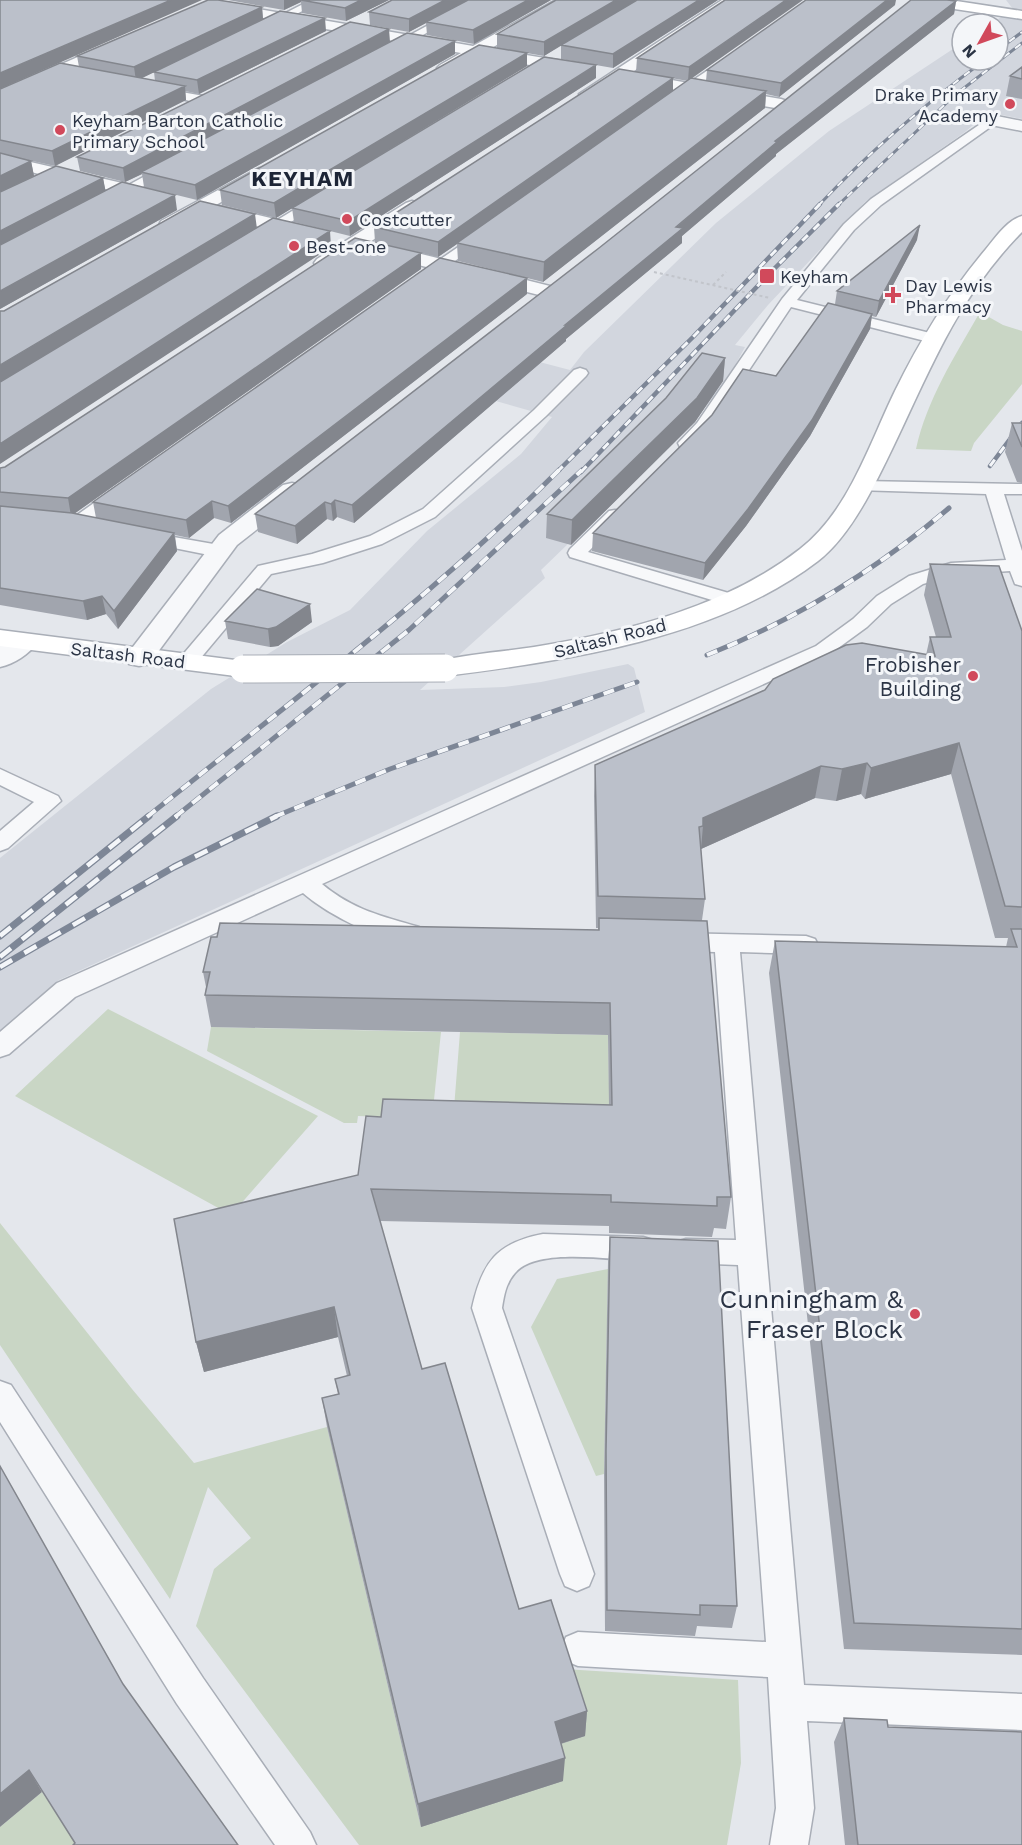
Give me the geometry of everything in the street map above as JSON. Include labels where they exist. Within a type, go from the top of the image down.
[{"type":"main road","points":[[913,2],[1015,14]]},
{"type":"main road","name":"Saltash Road","points":[[12,640],[139,658],[243,669],[445,668],[519,660],[597,642],[664,626],[732,600],[788,571],[811,553],[848,509],[862,486],[898,406],[933,338],[977,270],[1022,222]]},
{"type":"street","points":[[435,74],[566,0]]},
{"type":"street","points":[[576,101],[731,0]]},
{"type":"street","points":[[209,4],[781,104]]},
{"type":"street","points":[[329,38],[367,19]]},
{"type":"street","points":[[0,97],[135,38]]},
{"type":"street","points":[[763,118],[799,90]]},
{"type":"street","points":[[184,111],[209,98]]},
{"type":"street","points":[[992,120],[1022,126]]},
{"type":"street","points":[[0,160],[201,206],[547,291]]},
{"type":"street","points":[[38,183],[79,163]]},
{"type":"street","points":[[150,235],[272,166]]},
{"type":"street","points":[[305,276],[425,198]]},
{"type":"street","points":[[529,305],[564,278]]},
{"type":"street","points":[[139,658],[228,540],[312,475]]},
{"type":"street","points":[[0,659],[12,640]]},
{"type":"lane","points":[[252,32],[320,0]]},
{"type":"lane","points":[[377,56],[483,0]]},
{"type":"lane","points":[[726,0],[731,0]]},
{"type":"lane","points":[[659,108],[746,47]]},
{"type":"lane","points":[[527,75],[567,51]]},
{"type":"lane","points":[[60,70],[82,75]]},
{"type":"lane","points":[[147,82],[209,98]]},
{"type":"lane","points":[[678,452],[703,426],[787,302],[849,227],[862,215],[992,120]]},
{"type":"lane","points":[[98,205],[183,160]]},
{"type":"lane","points":[[247,243],[336,189]]},
{"type":"lane","points":[[411,285],[497,224]]},
{"type":"lane","points":[[787,302],[933,338]]},
{"type":"lane","points":[[187,662],[265,570],[316,559],[376,540],[429,513],[540,413],[580,373]]},
{"type":"lane","points":[[76,524],[134,483]]},
{"type":"lane","points":[[862,486],[1022,489]]},
{"type":"lane","points":[[0,1047],[66,990],[823,650],[860,623],[884,600],[916,580],[951,569],[1020,570],[993,488]]},
{"type":"lane","points":[[628,502],[577,553],[732,600]]},
{"type":"lane","points":[[55,521],[98,528]]},
{"type":"lane","points":[[131,534],[219,551]]},
{"type":"lane","points":[[0,776],[50,801],[0,843]]},
{"type":"lane","points":[[306,883],[319,895],[350,914],[386,929],[432,935]]},
{"type":"lane","points":[[656,942],[831,946]]},
{"type":"lane","points":[[727,944],[788,1702],[795,1808],[789,1845]]},
{"type":"lane","points":[[577,1574],[487,1308],[490,1288],[509,1258],[543,1245],[753,1253]]},
{"type":"lane","points":[[0,1395],[190,1691],[297,1845]]},
{"type":"lane","points":[[578,1649],[783,1660]]},
{"type":"lane","points":[[788,1702],[1022,1712]]},
{"type":"path","points":[[654,272],[770,298]]},
{"type":"path","points":[[712,285],[726,272]]},
{"type":"shaded area","points":[[1006,0],[1022,0],[1022,119],[988,112],[965,132],[865,202],[768,305],[735,345],[745,347],[726,382],[690,426],[541,570],[545,578],[420,690],[504,687],[541,682],[628,664],[634,668],[645,712],[59,980],[0,1031],[0,858],[211,689],[287,642],[350,610],[427,531],[521,454],[552,417],[446,387],[498,351],[570,370],[584,352],[716,223],[829,131],[950,51],[950,72],[1010,72],[1009,12],[1013,9]]},
{"type":"green space","points":[[980,312],[1003,325],[1022,331],[1022,384],[974,443],[971,451],[916,449],[934,395]]},
{"type":"green space","points":[[108,1009],[318,1116],[231,1215],[15,1096]]},
{"type":"green space","points":[[211,1027],[441,1032],[432,1119],[358,1116],[357,1123],[344,1123],[207,1051]]},
{"type":"green space","points":[[460,1032],[608,1035],[610,1137],[453,1121]]},
{"type":"green space","points":[[0,1223],[194,1463],[327,1427],[421,1827],[553,1746],[564,1669],[738,1680],[741,1763],[727,1845],[359,1845],[196,1626],[214,1569],[251,1538],[208,1487],[170,1599],[0,1345]]},
{"type":"green space","points":[[608,1269],[604,1474],[596,1476],[531,1327],[557,1279]]},
{"type":"green space","points":[[42,1792],[77,1845],[0,1845],[0,1827]]},
{"type":"building","points":[[0,0],[171,0],[0,73]]},
{"type":"building","points":[[208,0],[262,7],[134,67],[77,56]]},
{"type":"building","points":[[301,0],[361,0],[345,8]]},
{"type":"building","points":[[392,0],[445,0],[409,19],[369,12]]},
{"type":"building","points":[[468,0],[528,0],[473,30],[426,22]]},
{"type":"building","points":[[556,0],[616,0],[544,42],[497,34]]},
{"type":"building","points":[[637,0],[699,0],[613,54],[561,45]]},
{"type":"building","points":[[725,0],[786,0],[689,67],[637,58]]},
{"type":"building","points":[[806,0],[887,0],[781,83],[707,70]]},
{"type":"building","points":[[911,0],[956,1],[775,141],[777,142],[676,227],[683,228],[352,505],[335,500],[331,504],[325,502],[295,526],[255,514],[599,248]]},
{"type":"building","points":[[280,11],[325,18],[197,80],[154,72]]},
{"type":"building","points":[[350,22],[389,29],[123,168],[77,157]]},
{"type":"building","points":[[407,33],[455,41],[195,185],[141,172]]},
{"type":"building","points":[[479,45],[527,53],[274,203],[220,190]]},
{"type":"building","points":[[544,57],[596,65],[349,221],[292,208]]},
{"type":"building","name":"Keyham Barton Catholic Primary School","points":[[60,63],[185,86],[52,151],[0,140],[0,89]]},
{"type":"building","points":[[1022,67],[1022,79],[1010,76]]},
{"type":"building","points":[[619,69],[673,78],[438,242],[374,227]]},
{"type":"building","points":[[691,78],[766,91],[544,262],[457,243]]},
{"type":"building","points":[[0,153],[31,161],[0,176]]},
{"type":"building","points":[[56,166],[103,178],[0,231],[0,192]]},
{"type":"building","points":[[122,182],[175,195],[0,291],[0,245]]},
{"type":"building","points":[[200,201],[255,214],[0,365],[0,311],[4,311]]},
{"type":"building","points":[[273,218],[330,231],[0,444],[0,382]]},
{"type":"building","points":[[920,225],[879,301],[837,291]]},
{"type":"building","points":[[355,238],[421,253],[68,498],[0,492],[0,468],[5,467]]},
{"type":"building","points":[[440,258],[527,278],[228,506],[212,501],[186,520],[93,502]]},
{"type":"building","points":[[828,303],[872,314],[812,420],[748,509],[705,563],[593,533],[712,415],[743,369],[776,376]]},
{"type":"building","points":[[702,353],[725,358],[697,398],[572,520],[547,514],[666,398]]},
{"type":"building","points":[[1012,423],[1022,423],[1022,447]]},
{"type":"building","points":[[0,506],[72,513],[174,533],[114,611],[102,596],[83,601],[0,588]]},
{"type":"building","points":[[930,564],[999,566],[1022,631],[1022,907],[1005,906],[959,743],[871,768],[867,763],[842,769],[821,766],[703,818],[703,826],[699,827],[705,899],[598,896],[595,765],[765,690],[773,679],[846,645],[862,643],[935,656],[930,637],[951,637]]},
{"type":"building","points":[[257,589],[310,604],[276,627],[268,629],[225,621]]},
{"type":"building","points":[[599,918],[707,921],[731,1197],[717,1197],[717,1206],[611,1202],[611,1195],[371,1189],[422,1369],[445,1363],[519,1609],[551,1600],[587,1711],[555,1722],[565,1758],[418,1804],[322,1398],[339,1394],[335,1379],[350,1375],[334,1307],[196,1342],[174,1219],[358,1175],[366,1116],[381,1117],[383,1099],[612,1105],[610,1003],[205,995],[210,972],[203,972],[211,937],[217,937],[220,923],[599,930]]},
{"type":"building","name":"Cunningham & Fraser Block","points":[[1011,929],[1022,929],[1022,1629],[854,1623],[775,941],[1017,947]]},
{"type":"building","points":[[610,1237],[718,1241],[737,1606],[700,1605],[700,1615],[607,1610],[606,1451]]},
{"type":"building","points":[[0,1466],[123,1684],[238,1845],[73,1845],[75,1843],[29,1770],[0,1794]]},
{"type":"building","points":[[844,1718],[887,1720],[888,1727],[1022,1732],[1022,1845],[858,1845]]},
{"type":"railway","points":[[1010,41],[1022,32]]},
{"type":"railway","points":[[837,206],[955,95],[1022,43]]},
{"type":"railway","points":[[820,204],[898,129],[969,72]]},
{"type":"railway","points":[[557,472],[693,337],[820,204]]},
{"type":"railway","points":[[581,472],[767,276],[837,206]]},
{"type":"railway","points":[[990,466],[1022,423]]},
{"type":"railway","points":[[147,817],[358,649],[461,562],[559,470]]},
{"type":"railway","points":[[175,817],[409,630],[582,470]]},
{"type":"railway","points":[[707,655],[772,626],[834,592],[893,552],[949,508]]},
{"type":"railway","points":[[274,817],[390,769],[637,682]]},
{"type":"railway","points":[[0,936],[149,816]]},
{"type":"railway","points":[[0,957],[177,816]]},
{"type":"railway","points":[[0,967],[174,867],[277,816]]},
{"type":"place","name":"Drake Primary Academy","points":[[1010,104]]},
{"type":"place","name":"Keyham Barton Catholic Primary School","points":[[60,130]]},
{"type":"place","name":"Costcutter","points":[[347,219]]},
{"type":"place","name":"Best-one","points":[[294,246]]},
{"type":"place","name":"Keyham","points":[[767,276]]},
{"type":"place","name":"Day Lewis Pharmacy","points":[[893,295]]},
{"type":"place","name":"Frobisher Building","points":[[973,676]]},
{"type":"place","name":"Cunningham & Fraser Block","points":[[915,1314]]},
{"type":"district","name":"KEYHAM","points":[[303,178]]}]
